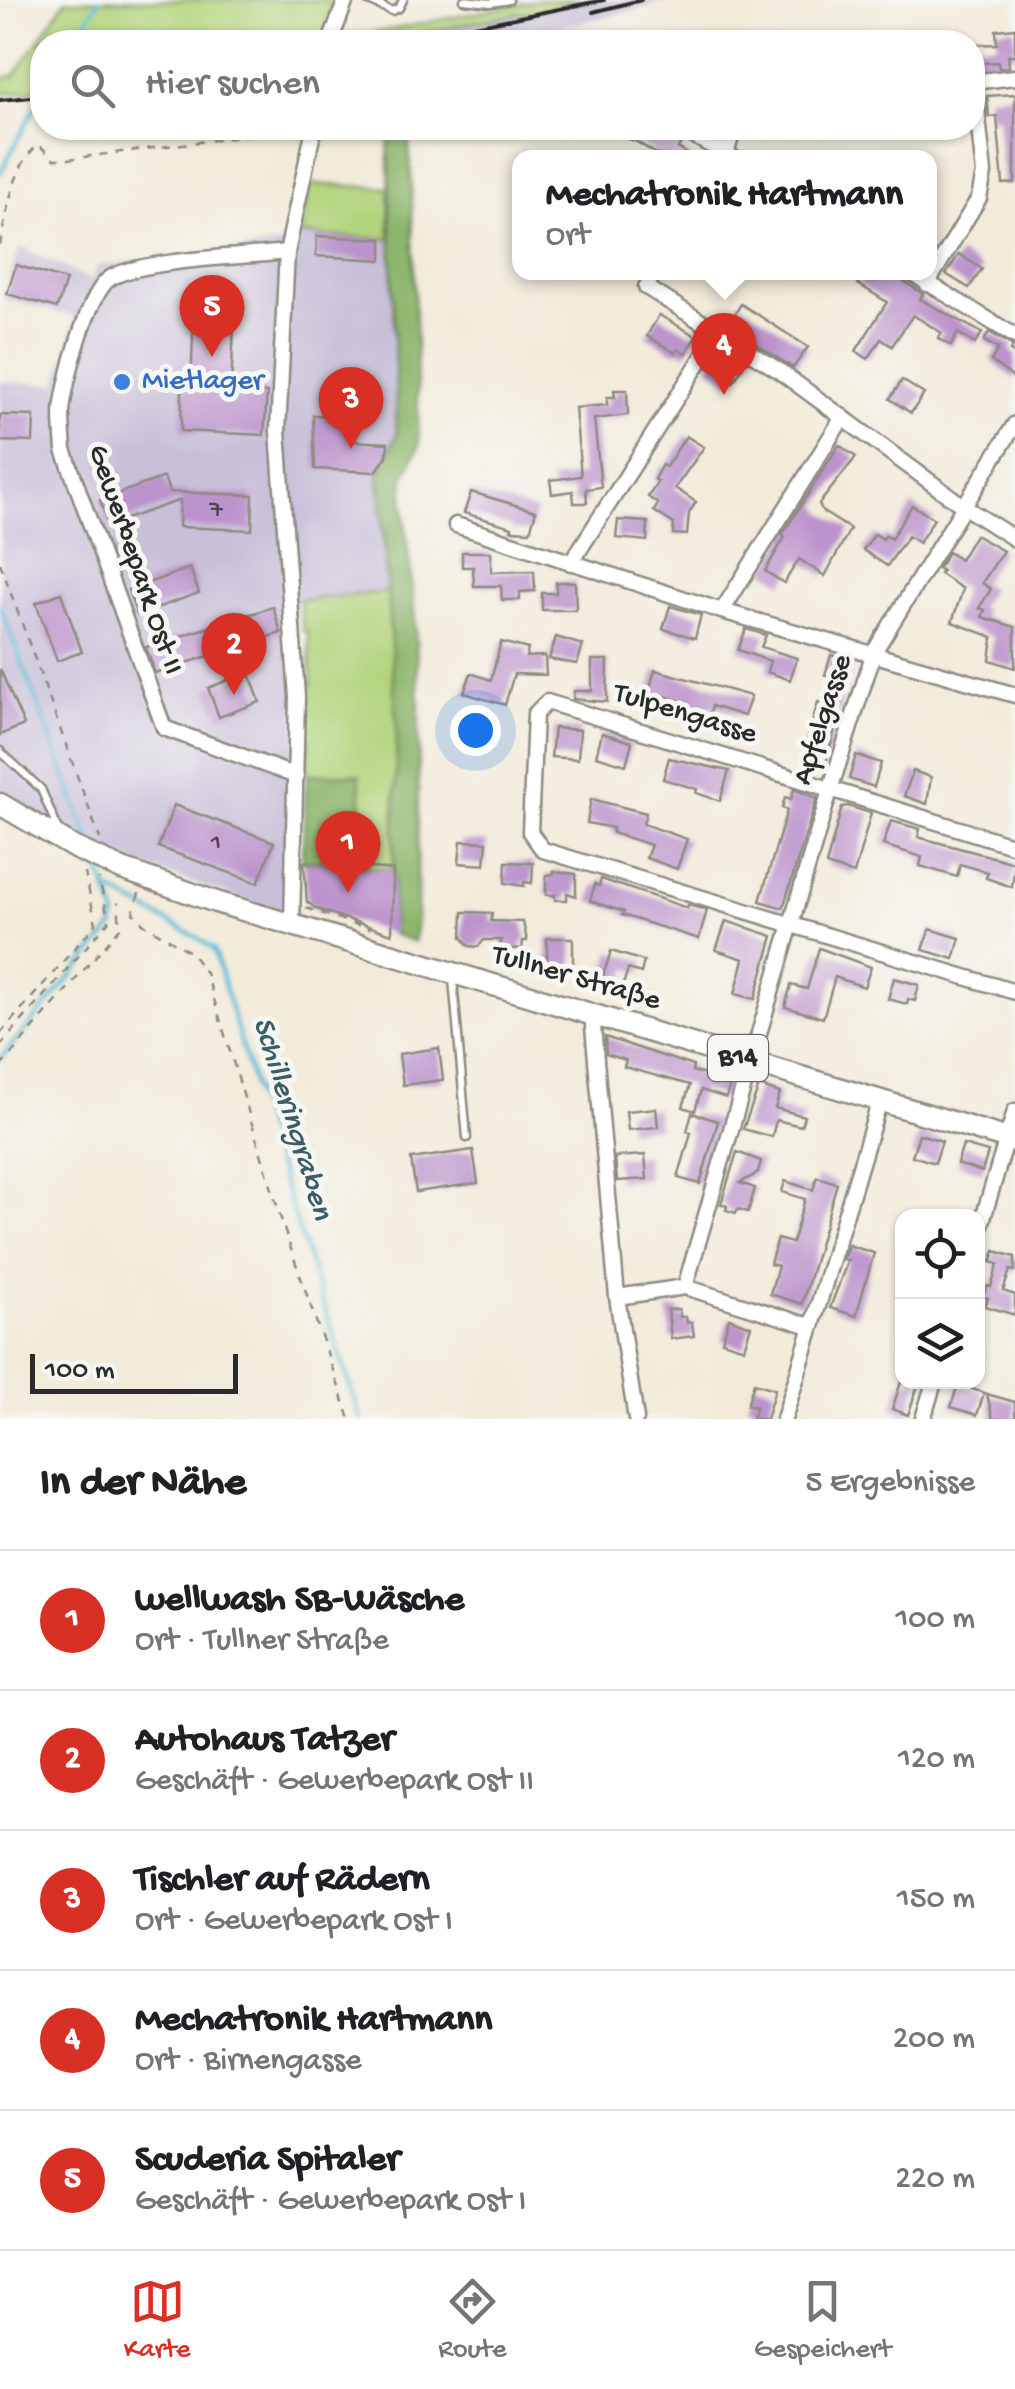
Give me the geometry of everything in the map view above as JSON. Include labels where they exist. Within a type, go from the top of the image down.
[{"type":"main road","name":"B14","points":[[0,804],[110,871]]},
{"type":"main road","name":"Tullner Straße","points":[[110,871],[144,877],[292,926],[1011,1140]]},
{"type":"street","points":[[335,30],[346,0]]},
{"type":"street","points":[[985,81],[1015,77]]},
{"type":"street","points":[[292,926],[297,698],[278,431],[288,252],[309,140]]},
{"type":"street","points":[[937,267],[979,198],[984,173],[980,140]]},
{"type":"street","name":"Gewerbepark Ost II","points":[[288,252],[134,268],[107,278],[94,297],[66,384],[62,411],[64,450],[164,728],[296,776]]},
{"type":"street","points":[[650,280],[646,287],[843,417],[963,506],[1015,539]]},
{"type":"street","points":[[921,280],[1015,336]]},
{"type":"street","points":[[927,284],[929,280]]},
{"type":"street","points":[[571,563],[718,333]]},
{"type":"street","points":[[722,611],[843,417]]},
{"type":"street","name":"Apfelgasse","points":[[685,1287],[874,652],[1015,424]]},
{"type":"street","points":[[456,525],[722,611],[1015,694]]},
{"type":"street","name":"Tulpengasse","points":[[792,925],[543,850],[530,832],[535,714],[548,702],[1015,846]]},
{"type":"street","points":[[792,925],[1015,992]]},
{"type":"street","points":[[592,1015],[617,1297],[636,1419]]},
{"type":"street","points":[[784,1419],[880,1100]]},
{"type":"street","points":[[985,1215],[1011,1140],[1015,1111]]},
{"type":"street","points":[[617,1297],[685,1287],[810,1326]]},
{"type":"street","points":[[922,1419],[932,1389]]},
{"type":"lane","points":[[366,0],[392,11],[403,0]]},
{"type":"lane","points":[[464,0],[509,0]]},
{"type":"lane","points":[[0,751],[41,789],[68,844]]},
{"type":"lane","points":[[452,973],[467,1138]]},
{"type":"path","points":[[0,245],[12,192],[29,151],[39,144],[54,159],[212,140]]},
{"type":"path","points":[[0,563],[110,871],[108,921],[0,1046]]},
{"type":"path","points":[[0,1034],[96,924],[84,872]]},
{"type":"path","points":[[144,877],[134,913],[144,924],[190,952],[206,973],[285,1232],[350,1419]]},
{"type":"path","points":[[0,1066],[120,928],[118,902]]},
{"type":"shaded area","points":[[587,0],[669,0],[542,30],[436,30]]},
{"type":"shaded area","points":[[301,235],[390,239],[397,434],[379,474],[389,592],[296,602],[296,917],[131,862],[0,793],[0,382],[57,384],[76,317],[3,298],[20,247],[91,280],[98,265],[300,242]]},
{"type":"green space","points":[[66,0],[336,0],[329,11],[326,30],[45,30]]},
{"type":"green space","points":[[540,0],[587,0],[436,30],[389,30]]},
{"type":"green space","points":[[30,53],[30,91],[0,94],[0,78],[14,76]]},
{"type":"green space","points":[[388,140],[409,140],[419,447],[404,477],[403,496],[419,700],[414,942],[392,934],[397,732],[379,474],[397,434]]},
{"type":"green space","points":[[309,184],[389,188],[390,239],[301,235]]},
{"type":"green space","points":[[389,592],[397,732],[393,870],[367,867],[359,775],[307,774],[307,686],[312,685],[308,632],[303,631],[300,600]]},
{"type":"green space","points":[[307,774],[359,775],[367,867],[302,861]]},
{"type":"building","points":[[1015,28],[1015,55],[1008,55],[1009,67],[999,68],[998,62],[985,63],[985,44],[997,44],[996,30]]},
{"type":"building","points":[[1015,94],[1015,183],[1003,184],[997,116],[989,117],[987,96]]},
{"type":"building","points":[[632,140],[676,140],[681,142],[678,148],[681,150],[650,150]]},
{"type":"building","points":[[317,236],[382,239],[382,260],[316,256]]},
{"type":"building","points":[[959,254],[982,269],[969,288],[946,274]]},
{"type":"building","points":[[16,265],[66,280],[57,308],[7,294]]},
{"type":"building","points":[[860,280],[902,280],[923,294],[920,299],[982,333],[975,344],[958,333],[951,346],[938,338],[942,333],[913,315],[892,346],[881,339],[868,359],[856,351],[887,302],[858,284]]},
{"type":"building","points":[[741,304],[808,347],[793,368],[728,325]]},
{"type":"building","points":[[194,308],[240,309],[240,318],[234,325],[231,389],[267,393],[264,435],[181,431],[182,389],[191,389]]},
{"type":"building","points":[[659,315],[696,336],[686,354],[678,349],[676,353],[647,336]]},
{"type":"building","points":[[989,332],[1013,346],[1010,351],[1015,354],[1015,379],[991,361],[998,349],[984,341]]},
{"type":"building","points":[[719,353],[743,367],[733,383],[709,368]]},
{"type":"building","points":[[902,380],[924,394],[911,413],[890,399]]},
{"type":"building","points":[[614,390],[627,390],[628,415],[594,419],[601,487],[586,489],[587,503],[574,503],[573,491],[552,494],[550,480],[581,476],[575,408],[607,405],[607,397],[615,397]]},
{"type":"building","points":[[339,403],[352,404],[350,441],[388,443],[387,456],[376,472],[315,469],[313,415],[338,416]]},
{"type":"building","points":[[0,415],[34,416],[33,442],[0,441]]},
{"type":"building","points":[[686,436],[704,447],[675,488],[696,502],[689,513],[687,535],[673,534],[674,524],[654,511],[658,504],[648,497],[662,465],[666,467]]},
{"type":"building","points":[[839,445],[856,457],[819,504],[823,512],[850,529],[825,576],[799,559],[784,583],[765,571],[785,537],[782,535]]},
{"type":"building","points":[[164,477],[169,492],[253,495],[252,530],[179,527],[180,500],[109,525],[100,500]]},
{"type":"building","points":[[471,492],[536,511],[530,531],[511,530],[512,527],[464,513]]},
{"type":"building","points":[[912,505],[934,519],[919,543],[908,536],[887,566],[863,550],[875,534],[891,539]]},
{"type":"building","points":[[618,520],[648,522],[647,541],[616,538]]},
{"type":"building","points":[[975,535],[1003,551],[982,583],[991,589],[979,608],[985,610],[982,617],[1015,627],[1015,668],[990,660],[993,637],[952,622],[963,589],[940,574],[938,568],[948,552],[960,560]]},
{"type":"building","points":[[462,552],[491,552],[491,572],[534,571],[535,591],[520,592],[520,600],[502,600],[501,586],[474,586],[473,567],[462,567]]},
{"type":"building","points":[[190,568],[199,593],[137,615],[128,590]]},
{"type":"building","points":[[556,582],[575,582],[576,610],[542,610],[542,593],[556,593]]},
{"type":"building","points":[[61,593],[82,652],[57,661],[36,603]]},
{"type":"building","points":[[670,606],[701,615],[695,638],[663,629]]},
{"type":"building","points":[[273,607],[281,633],[155,673],[146,647]]},
{"type":"building","points":[[746,629],[766,635],[761,647],[797,658],[790,680],[767,672],[770,661],[738,650]]},
{"type":"building","points":[[556,637],[583,645],[577,664],[549,659]]},
{"type":"building","points":[[501,642],[528,649],[526,657],[545,656],[546,675],[514,674],[505,705],[464,693],[471,673],[491,680]]},
{"type":"building","points":[[831,655],[852,661],[826,763],[803,757],[818,702],[825,704],[834,678],[825,675]]},
{"type":"building","points":[[592,660],[608,660],[607,702],[573,699],[574,691],[592,691]]},
{"type":"building","points":[[0,669],[24,725],[0,735]]},
{"type":"building","points":[[655,670],[751,696],[744,716],[712,706],[708,719],[685,712],[688,703],[649,691]]},
{"type":"building","points":[[249,672],[260,702],[219,717],[208,688]]},
{"type":"building","points":[[554,728],[580,730],[578,759],[551,757]]},
{"type":"building","points":[[602,733],[632,742],[626,765],[596,756]]},
{"type":"building","points":[[856,755],[881,763],[874,787],[849,779]]},
{"type":"building","points":[[669,758],[729,771],[720,801],[663,779]]},
{"type":"building","points":[[913,771],[931,777],[927,804],[904,796]]},
{"type":"building","points":[[794,789],[817,798],[783,908],[760,901],[787,810],[782,808],[785,797],[791,799]]},
{"type":"building","points":[[591,799],[646,813],[643,824],[687,839],[677,869],[646,858],[651,845],[612,833],[613,828],[587,823]]},
{"type":"building","points":[[174,805],[274,842],[258,883],[158,847]]},
{"type":"building","points":[[842,807],[871,813],[854,874],[826,865]]},
{"type":"building","points":[[891,821],[920,829],[918,837],[1015,863],[1012,887],[986,878],[988,872],[960,864],[957,877],[920,866],[922,857],[883,845]]},
{"type":"building","points":[[461,841],[487,842],[485,865],[459,863]]},
{"type":"building","points":[[304,862],[393,870],[392,934],[317,909],[307,902]]},
{"type":"building","points":[[506,862],[533,863],[532,883],[505,883]]},
{"type":"building","points":[[554,871],[576,874],[576,896],[567,893],[567,900],[555,900],[555,895],[546,895],[546,875]]},
{"type":"building","points":[[601,879],[687,908],[688,905],[707,910],[699,939],[590,901],[595,884],[599,886]]},
{"type":"building","points":[[463,912],[492,913],[491,921],[523,922],[527,941],[523,941],[522,949],[500,948],[501,940],[484,940],[478,947],[469,946],[462,937]]},
{"type":"building","points":[[726,921],[773,936],[755,999],[735,994],[744,959],[716,950]]},
{"type":"building","points":[[930,929],[960,938],[954,959],[923,950]]},
{"type":"building","points":[[547,938],[573,938],[573,966],[547,966]]},
{"type":"building","points":[[819,948],[871,967],[864,987],[835,977],[823,1018],[785,1007],[791,985],[807,989]]},
{"type":"building","points":[[611,951],[644,961],[641,973],[628,969],[622,988],[601,982]]},
{"type":"building","points":[[894,978],[919,985],[915,1001],[908,999],[907,1004],[888,999]]},
{"type":"building","points":[[605,1037],[693,1066],[692,1071],[713,1077],[714,1071],[733,1076],[726,1098],[701,1090],[695,1111],[683,1107],[690,1085],[624,1067],[626,1060],[606,1054]]},
{"type":"building","points":[[439,1048],[443,1080],[403,1085],[399,1054]]},
{"type":"building","points":[[759,1086],[780,1093],[775,1108],[804,1116],[801,1126],[776,1120],[772,1137],[743,1129]]},
{"type":"building","points":[[656,1108],[658,1127],[628,1130],[626,1111]]},
{"type":"building","points":[[692,1113],[718,1121],[700,1184],[678,1178],[691,1132],[687,1131]]},
{"type":"building","points":[[919,1134],[942,1141],[935,1163],[912,1156]]},
{"type":"building","points":[[963,1145],[988,1152],[982,1172],[957,1164]]},
{"type":"building","points":[[473,1150],[478,1183],[416,1192],[411,1159]]},
{"type":"building","points":[[737,1152],[761,1161],[758,1173],[740,1183],[755,1188],[748,1212],[738,1209],[736,1213],[721,1204]]},
{"type":"building","points":[[645,1155],[647,1179],[617,1181],[615,1157]]},
{"type":"building","points":[[817,1177],[837,1183],[802,1304],[770,1294],[778,1266],[770,1264],[777,1239],[792,1243],[805,1199],[782,1192],[785,1181],[813,1190]]},
{"type":"building","points":[[848,1245],[874,1253],[856,1316],[830,1308],[848,1260],[843,1259]]},
{"type":"building","points":[[995,1251],[1015,1257],[1015,1271],[1010,1270],[1003,1291],[1015,1295],[1015,1315],[985,1306],[985,1292],[987,1286],[991,1287],[998,1264],[991,1262]]},
{"type":"building","points":[[679,1309],[680,1317],[692,1322],[694,1336],[671,1339],[668,1310]]},
{"type":"building","points":[[729,1318],[751,1326],[744,1348],[722,1341]]},
{"type":"building","points":[[754,1383],[775,1389],[766,1419],[752,1419],[756,1407],[747,1405]]},
{"type":"building","points":[[899,1389],[917,1389],[908,1415],[892,1409]]},
{"type":"building","points":[[956,1389],[984,1393],[977,1415],[951,1407]]},
{"type":"building","points":[[987,1394],[1015,1402],[1015,1419],[993,1419]]},
{"type":"waterway","points":[[81,30],[99,0]]},
{"type":"waterway","points":[[0,173],[30,117]]},
{"type":"waterway","points":[[0,606],[92,846]]},
{"type":"waterway","points":[[0,1059],[113,928],[116,915],[100,869]]},
{"type":"waterway","name":"Schilleringraben","points":[[107,889],[214,950],[269,1140],[361,1419]]},
{"type":"railway","points":[[455,30],[604,0]]},
{"type":"railway","points":[[593,12],[641,0]]},
{"type":"railway","points":[[0,100],[30,97]]},
{"type":"place","name":"Scuderia Spitaler","points":[[212,357]]},
{"type":"place","name":"Mietlager","points":[[122,382]]},
{"type":"place","name":"Mechatronik Hartmann","points":[[724,395]]},
{"type":"place","name":"Tischler auf Rädern","points":[[351,449]]},
{"type":"place","name":"Autohaus Tatzer","points":[[234,695]]},
{"type":"place","name":"wellwash SB-Wäsche","points":[[348,893]]}]
